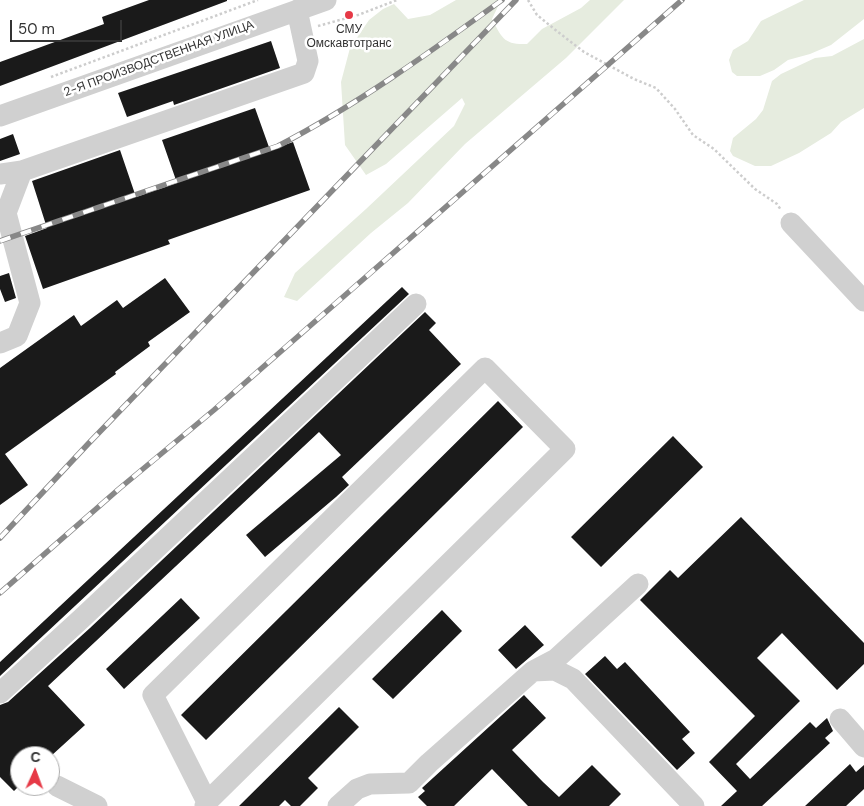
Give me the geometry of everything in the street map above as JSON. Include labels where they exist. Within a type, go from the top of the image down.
[{"type":"street","name":"2-Я ПРОИЗВОДСТВЕННАЯ УЛИЦА","points":[[0,116],[321,1]]},
{"type":"street","points":[[0,174],[22,171],[304,73],[308,61],[297,10]]},
{"type":"street","points":[[0,343],[17,336],[30,303],[6,213],[22,171]]},
{"type":"street","points":[[791,223],[864,301]]},
{"type":"street","points":[[0,693],[416,304]]},
{"type":"street","points":[[485,368],[565,449],[206,804],[153,695],[485,368]]},
{"type":"street","points":[[338,806],[357,789],[370,784],[409,783],[533,671],[556,659],[638,584]]},
{"type":"street","points":[[533,671],[555,670],[573,679],[694,806]]},
{"type":"street","points":[[840,719],[864,747]]},
{"type":"street","points":[[60,788],[97,806]]},
{"type":"path","points":[[46,79],[258,0]]},
{"type":"path","points":[[302,31],[358,15],[397,0]]},
{"type":"path","points":[[528,0],[537,15],[584,52],[634,79],[656,88],[675,109],[693,135],[714,149],[755,189],[777,204],[791,223]]},
{"type":"shaded area","points":[[456,0],[501,0],[492,19],[498,31],[508,42],[527,44],[542,29],[581,8],[590,0],[624,0],[566,58],[465,144],[408,203],[371,233],[297,301],[284,297],[295,273],[454,126],[465,104],[462,98],[386,164],[366,175],[345,145],[341,82],[350,48],[369,20],[383,9],[394,4],[408,19],[430,15]]},
{"type":"shaded area","points":[[804,0],[864,0],[864,19],[831,45],[810,54],[788,60],[774,70],[760,76],[737,76],[732,72],[729,60],[733,50],[748,41],[761,21]]},
{"type":"shaded area","points":[[864,39],[864,108],[841,122],[831,133],[799,153],[771,166],[755,166],[733,156],[730,151],[733,138],[756,119],[763,110],[772,81],[781,74],[815,58],[832,56]]},
{"type":"building","points":[[149,0],[227,1],[0,86],[0,62],[104,24],[102,17]]},
{"type":"building","points":[[271,41],[280,68],[174,105],[173,101],[127,117],[118,93]]},
{"type":"building","points":[[255,108],[270,150],[293,142],[310,190],[168,240],[170,244],[43,289],[25,236],[47,228],[32,181],[120,150],[136,197],[177,183],[162,140]]},
{"type":"building","points":[[13,134],[20,154],[0,161],[0,139]]},
{"type":"building","points":[[9,273],[16,298],[5,302],[0,289],[0,276]]},
{"type":"building","points":[[165,278],[190,312],[148,342],[150,346],[115,372],[116,374],[5,454],[28,485],[0,505],[0,368],[74,315],[81,326],[117,300],[123,308]]},
{"type":"building","points":[[402,287],[409,294],[0,676],[0,662]]},
{"type":"building","points":[[425,312],[436,323],[429,330],[461,364],[342,477],[349,485],[265,557],[246,535],[341,455],[319,432],[48,686],[85,725],[60,748],[60,746],[10,746],[10,787],[0,777],[0,705],[8,702],[90,628]]},
{"type":"building","points":[[498,401],[523,427],[206,740],[181,715]]},
{"type":"building","points":[[673,436],[703,467],[601,567],[571,537]]},
{"type":"building","points":[[741,517],[864,643],[864,664],[837,690],[782,633],[757,658],[800,701],[736,764],[750,779],[810,722],[816,728],[827,718],[833,731],[825,738],[830,743],[762,806],[721,806],[737,791],[709,762],[755,716],[640,600],[670,570],[678,578]]},
{"type":"building","points":[[181,598],[200,618],[124,689],[106,669]]},
{"type":"building","points":[[442,610],[462,631],[393,699],[372,679]]},
{"type":"building","points":[[525,625],[544,645],[516,669],[498,650]]},
{"type":"building","points":[[605,656],[617,669],[625,662],[690,732],[682,739],[695,753],[677,770],[585,674]]},
{"type":"building","points":[[524,695],[546,718],[512,750],[543,782],[559,797],[592,765],[621,794],[609,806],[528,806],[492,769],[454,806],[427,806],[418,797],[425,791],[422,788]]},
{"type":"building","points":[[339,707],[359,727],[308,778],[318,788],[300,806],[291,806],[285,800],[279,806],[239,806]]},
{"type":"building","points":[[850,764],[856,772],[864,765],[864,789],[846,806],[805,806]]},
{"type":"railway","points":[[0,241],[278,146],[365,95],[502,0]]},
{"type":"railway","points":[[0,538],[88,444],[516,0]]},
{"type":"railway","points":[[0,593],[120,488],[214,410],[682,0]]},
{"type":"place","name":"СМУ Омскавтотранс","points":[[349,15]]}]
